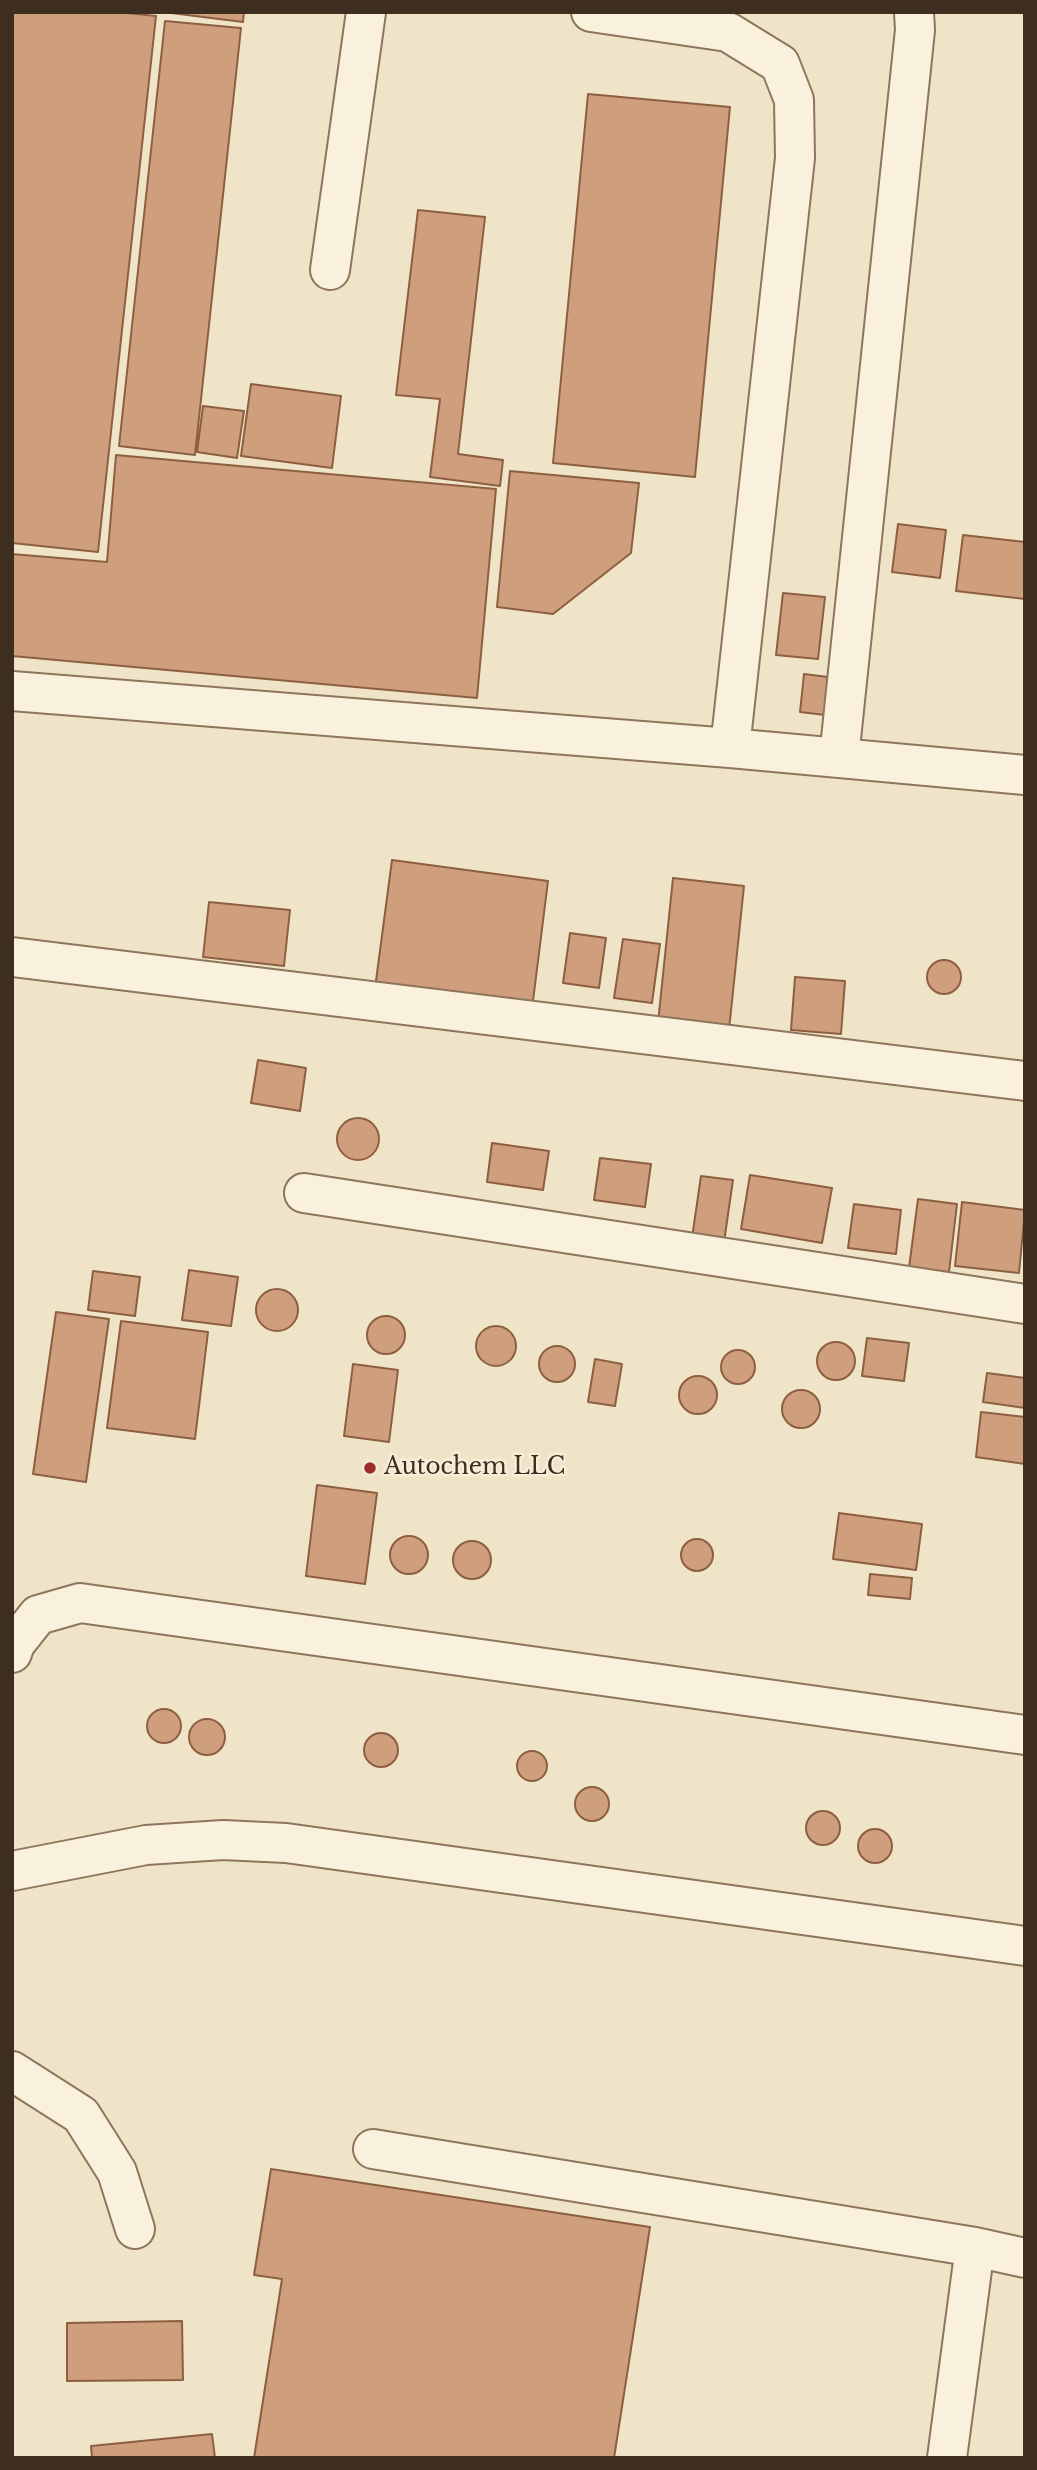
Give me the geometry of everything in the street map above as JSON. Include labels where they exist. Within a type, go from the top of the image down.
[{"type":"street","points":[[330,270],[366,12]]},
{"type":"street","points":[[591,12],[728,32],[779,64],[794,100],[795,158],[730,748]]},
{"type":"street","points":[[839,758],[915,30],[914,12]]},
{"type":"street","points":[[12,691],[730,748],[1025,775]]},
{"type":"street","points":[[12,957],[1025,1081]]},
{"type":"street","points":[[304,1193],[1025,1304]]},
{"type":"street","points":[[12,1653],[15,1644],[38,1615],[80,1603],[1025,1735]]},
{"type":"street","points":[[12,1871],[146,1845],[223,1840],[286,1843],[1025,1947]]},
{"type":"street","points":[[12,2071],[82,2115],[117,2172],[135,2229]]},
{"type":"street","points":[[373,2149],[975,2247],[1025,2258]]},
{"type":"street","points":[[947,2458],[975,2247]]},
{"type":"building","points":[[12,12],[117,12],[156,16],[98,552],[12,543]]},
{"type":"building","points":[[163,12],[244,12],[243,22]]},
{"type":"building","points":[[165,21],[241,28],[195,455],[119,446]]},
{"type":"building","points":[[588,94],[730,107],[695,477],[553,463]]},
{"type":"building","points":[[418,210],[485,217],[458,454],[503,460],[500,486],[430,477],[440,399],[396,395]]},
{"type":"building","points":[[251,384],[341,396],[332,468],[241,456]]},
{"type":"building","points":[[203,406],[244,411],[237,458],[197,452]]},
{"type":"building","points":[[116,455],[496,489],[477,698],[12,656],[12,554],[107,562]]},
{"type":"building","points":[[510,471],[639,483],[631,553],[553,614],[497,607]]},
{"type":"building","points":[[898,524],[946,530],[940,578],[892,572]]},
{"type":"building","points":[[963,535],[1025,542],[1025,599],[956,591]]},
{"type":"building","points":[[783,593],[825,597],[818,659],[776,655]]},
{"type":"building","points":[[804,674],[828,677],[825,715],[800,712]]},
{"type":"building","points":[[392,860],[548,881],[531,1017],[374,996]]},
{"type":"building","points":[[673,878],[744,886],[729,1030],[658,1023]]},
{"type":"building","points":[[209,902],[290,910],[284,966],[203,957]]},
{"type":"building","points":[[570,933],[606,938],[599,988],[563,983]]},
{"type":"building","points":[[623,939],[660,944],[652,1003],[614,998]]},
{"type":"building","points":[[944,960],[956,965],[961,977],[956,989],[944,994],[932,989],[927,977],[932,965]]},
{"type":"building","points":[[795,977],[845,981],[841,1034],[791,1030]]},
{"type":"building","points":[[258,1060],[306,1068],[300,1111],[251,1103]]},
{"type":"building","points":[[358,1118],[373,1124],[379,1139],[373,1154],[358,1160],[343,1154],[337,1139],[343,1124]]},
{"type":"building","points":[[492,1143],[549,1151],[543,1190],[487,1182]]},
{"type":"building","points":[[600,1158],[651,1164],[645,1207],[594,1200]]},
{"type":"building","points":[[750,1175],[832,1188],[822,1243],[741,1229]]},
{"type":"building","points":[[701,1176],[733,1180],[724,1242],[692,1238]]},
{"type":"building","points":[[918,1199],[957,1204],[949,1272],[909,1268]]},
{"type":"building","points":[[962,1202],[1025,1210],[1019,1273],[955,1266]]},
{"type":"building","points":[[854,1204],[901,1210],[896,1254],[848,1248]]},
{"type":"building","points":[[189,1270],[238,1277],[231,1326],[182,1320]]},
{"type":"building","points":[[93,1271],[140,1277],[135,1316],[88,1310]]},
{"type":"building","points":[[277,1289],[292,1295],[298,1310],[292,1325],[277,1331],[262,1325],[256,1310],[262,1295]]},
{"type":"building","points":[[56,1312],[109,1319],[86,1482],[33,1474]]},
{"type":"building","points":[[386,1316],[399,1322],[405,1335],[399,1348],[386,1354],[373,1348],[367,1335],[373,1322]]},
{"type":"building","points":[[121,1321],[208,1332],[195,1439],[107,1428]]},
{"type":"building","points":[[496,1326],[504,1327],[510,1332],[515,1338],[515,1354],[510,1360],[504,1365],[496,1366],[488,1365],[482,1360],[477,1354],[476,1346],[477,1338],[482,1332],[488,1327]]},
{"type":"building","points":[[867,1338],[909,1343],[904,1381],[862,1376]]},
{"type":"building","points":[[836,1342],[849,1348],[855,1361],[849,1374],[836,1380],[823,1374],[817,1361],[823,1348]]},
{"type":"building","points":[[557,1346],[570,1351],[575,1364],[570,1377],[557,1382],[544,1377],[539,1364],[544,1351]]},
{"type":"building","points":[[738,1350],[750,1355],[755,1367],[750,1379],[738,1384],[726,1379],[721,1367],[726,1355]]},
{"type":"building","points":[[595,1359],[622,1364],[615,1406],[588,1402]]},
{"type":"building","points":[[353,1364],[398,1370],[389,1442],[344,1436]]},
{"type":"building","points":[[987,1373],[1025,1378],[1025,1408],[983,1402]]},
{"type":"building","points":[[698,1376],[711,1382],[717,1395],[711,1408],[698,1414],[685,1408],[679,1395],[685,1382]]},
{"type":"building","points":[[801,1390],[814,1396],[820,1409],[814,1422],[801,1428],[788,1422],[782,1409],[788,1396]]},
{"type":"building","points":[[981,1412],[1025,1417],[1025,1464],[976,1457]]},
{"type":"building","points":[[317,1485],[377,1493],[365,1584],[306,1576]]},
{"type":"building","points":[[839,1513],[922,1524],[916,1570],[833,1559]]},
{"type":"building","points":[[409,1536],[423,1541],[428,1555],[423,1569],[409,1574],[395,1569],[390,1555],[395,1541]]},
{"type":"building","points":[[697,1539],[708,1544],[713,1555],[708,1566],[697,1571],[686,1566],[681,1555],[686,1544]]},
{"type":"building","points":[[472,1541],[485,1547],[491,1560],[485,1573],[472,1579],[459,1573],[453,1560],[459,1547]]},
{"type":"building","points":[[870,1574],[912,1578],[910,1599],[868,1595]]},
{"type":"building","points":[[164,1709],[176,1714],[181,1726],[176,1738],[164,1743],[152,1738],[147,1726],[152,1714]]},
{"type":"building","points":[[207,1719],[220,1724],[225,1737],[220,1750],[207,1755],[194,1750],[189,1737],[194,1724]]},
{"type":"building","points":[[381,1733],[393,1738],[398,1750],[393,1762],[381,1767],[369,1762],[364,1750],[369,1738]]},
{"type":"building","points":[[532,1751],[543,1755],[547,1766],[543,1777],[532,1781],[521,1777],[517,1766],[521,1755]]},
{"type":"building","points":[[592,1787],[604,1792],[609,1804],[604,1816],[592,1821],[580,1816],[575,1804],[580,1792]]},
{"type":"building","points":[[823,1811],[835,1816],[840,1828],[835,1840],[823,1845],[811,1840],[806,1828],[811,1816]]},
{"type":"building","points":[[875,1829],[887,1834],[892,1846],[887,1858],[875,1863],[863,1858],[858,1846],[863,1834]]},
{"type":"building","points":[[271,2169],[650,2227],[614,2458],[254,2458],[282,2279],[254,2275]]},
{"type":"building","points":[[182,2321],[183,2380],[67,2381],[67,2323]]},
{"type":"building","points":[[212,2434],[215,2458],[92,2458],[91,2446]]},
{"type":"place","name":"Autochem LLC","points":[[370,1468]]}]
